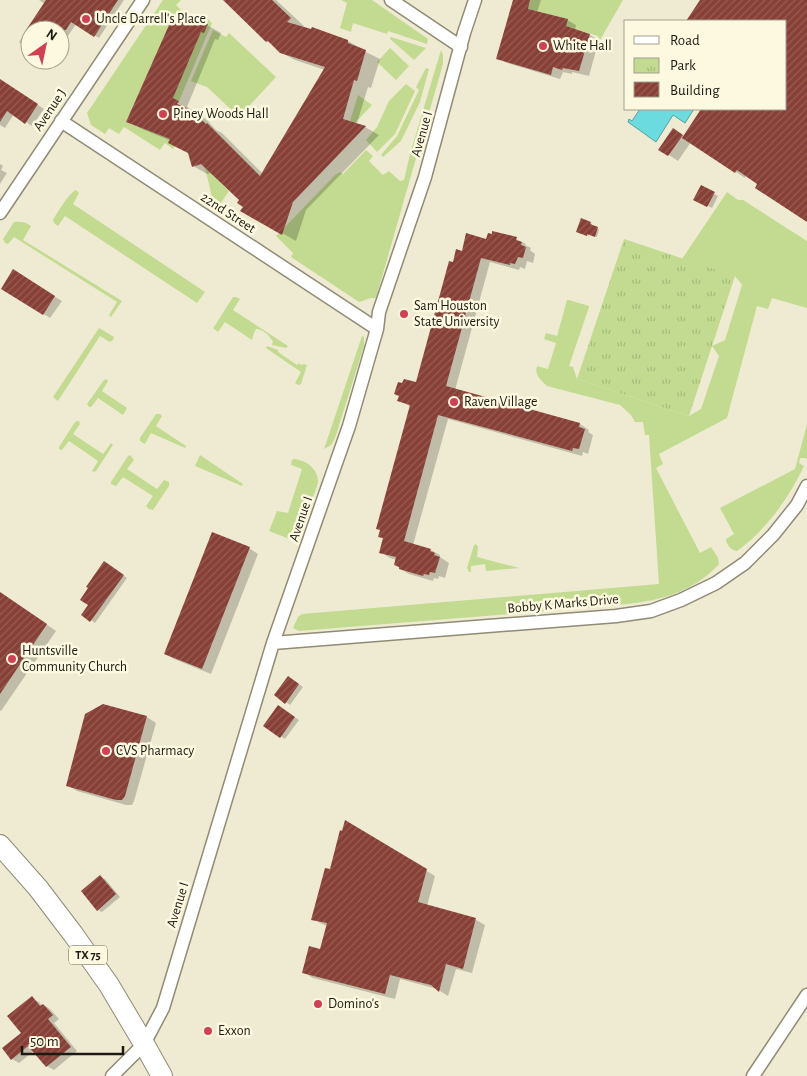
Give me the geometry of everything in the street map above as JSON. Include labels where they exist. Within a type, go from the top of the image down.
[{"type":"main road","name":"TX 75","points":[[0,845],[38,888],[109,985],[162,1076]]},
{"type":"street","name":"Avenue J","points":[[0,213],[143,0]]},
{"type":"street","points":[[391,0],[461,47]]},
{"type":"street","name":"Avenue I","points":[[112,1076],[144,1044],[162,1008],[273,643],[349,426],[377,329],[379,312],[425,177],[475,0]]},
{"type":"street","name":"22nd Street","points":[[61,121],[377,329]]},
{"type":"street","name":"Bobby K Marks Drive","points":[[273,643],[651,611],[681,600],[716,583],[745,563],[773,535],[797,506],[807,486]]},
{"type":"street","points":[[753,1076],[807,995]]},
{"type":"green space","points":[[163,0],[181,0],[176,5],[184,13],[183,16],[179,14],[177,18],[173,16],[126,122],[170,139],[175,146],[173,149],[165,143],[160,150],[124,127],[119,134],[109,128],[105,134],[91,125],[87,113]]},
{"type":"green space","points":[[341,0],[372,0],[428,39],[427,44],[388,31],[387,34],[353,23],[351,32],[340,28],[347,3]]},
{"type":"green space","points":[[530,0],[623,0],[592,54],[598,36],[566,26],[567,19],[528,9]]},
{"type":"green space","points":[[202,13],[212,23],[179,101],[173,98],[201,32],[204,32],[208,24],[200,20]]},
{"type":"green space","points":[[213,30],[226,37],[229,33],[276,77],[239,117],[207,87],[191,81]]},
{"type":"green space","points":[[391,37],[426,48],[414,60],[390,39]]},
{"type":"green space","points":[[390,48],[409,66],[396,80],[377,62]]},
{"type":"green space","points":[[441,50],[443,64],[376,298],[359,302],[291,257],[293,253],[276,236],[279,233],[282,234],[285,227],[335,175],[340,172],[343,174],[366,150],[373,156],[369,161],[383,175],[389,171],[400,181],[404,180]]},
{"type":"green space","points":[[426,68],[429,69],[420,102],[401,141],[383,157],[381,155],[397,136],[419,90],[416,87]]},
{"type":"green space","points":[[406,84],[415,91],[395,134],[377,152],[366,140],[377,127],[389,101]]},
{"type":"green space","points":[[358,95],[372,105],[355,123],[350,121]]},
{"type":"green space","points":[[205,168],[229,191],[218,207],[214,205]]},
{"type":"green space","points":[[76,190],[79,193],[73,204],[205,292],[197,303],[65,216],[58,226],[54,223],[53,220],[63,203]]},
{"type":"green space","points":[[727,192],[738,200],[743,200],[807,241],[807,308],[772,298],[768,309],[757,306],[727,418],[659,454],[663,464],[656,468],[700,553],[711,547],[718,558],[719,564],[704,578],[686,589],[657,599],[637,603],[299,631],[293,628],[298,617],[302,614],[659,584],[649,435],[645,435],[643,422],[635,422],[631,415],[620,405],[547,386],[539,377],[536,369],[537,366],[548,369],[556,343],[544,339],[546,333],[557,336],[567,300],[569,300],[589,306],[569,366],[573,367],[577,379],[689,416],[701,409],[719,356],[712,346],[725,340],[742,285],[735,276],[682,259]]},
{"type":"green space","points":[[14,222],[23,222],[31,226],[23,240],[122,301],[111,317],[109,315],[117,302],[14,237],[8,244],[5,243],[3,239]]},
{"type":"green space","points":[[624,239],[735,276],[689,416],[577,379]]},
{"type":"green space","points":[[233,297],[240,299],[233,310],[288,346],[286,348],[272,345],[273,342],[270,337],[259,329],[256,329],[252,340],[225,322],[218,332],[213,328]]},
{"type":"green space","points":[[99,328],[114,337],[113,340],[110,342],[100,336],[58,401],[53,397]]},
{"type":"green space","points":[[362,336],[364,337],[364,346],[335,438],[331,445],[324,449]]},
{"type":"green space","points":[[267,346],[278,350],[278,352],[297,365],[299,363],[307,365],[301,384],[295,383],[301,372],[266,348]]},
{"type":"green space","points":[[106,379],[108,381],[102,391],[127,408],[123,415],[98,398],[91,407],[87,404]]},
{"type":"green space","points":[[156,414],[162,416],[156,426],[186,446],[185,448],[151,433],[145,444],[140,441],[140,438]]},
{"type":"green space","points":[[77,421],[80,424],[73,434],[103,454],[111,443],[113,445],[94,472],[92,471],[98,461],[69,441],[62,450],[59,449]]},
{"type":"green space","points":[[807,424],[807,459],[800,458],[799,463],[804,466],[791,490],[776,513],[758,533],[737,551],[733,550],[728,545],[726,539],[734,534],[720,508],[795,469]]},
{"type":"green space","points":[[130,455],[134,460],[127,469],[157,489],[164,480],[169,482],[169,486],[153,510],[146,506],[153,496],[123,477],[116,486],[111,484]]},
{"type":"green space","points":[[200,455],[243,484],[242,486],[195,466]]},
{"type":"green space","points":[[294,459],[303,461],[311,466],[318,478],[318,483],[297,542],[269,531],[277,511],[288,513],[302,469],[291,465]]},
{"type":"green space","points":[[476,544],[478,547],[477,557],[519,568],[486,571],[485,564],[471,566],[471,572],[469,572],[467,568],[474,545]]},
{"type":"water","points":[[639,110],[693,110],[685,123],[673,115],[656,142],[628,122],[629,119],[632,121]]},
{"type":"building","name":"Uncle Darrell's Place","points":[[46,0],[118,0],[94,37],[71,22],[70,24],[70,20],[33,20]]},
{"type":"building","name":"Piney Woods Hall","points":[[223,0],[272,0],[291,18],[287,22],[311,29],[312,27],[348,40],[348,43],[366,50],[357,81],[354,80],[343,119],[366,126],[293,202],[282,235],[240,211],[243,207],[237,203],[239,200],[201,164],[192,167],[188,153],[168,143],[170,139],[126,122],[173,16],[177,18],[179,13],[183,16],[184,13],[208,24],[204,33],[201,32],[173,98],[179,101],[177,104],[192,110],[207,123],[260,176],[325,67],[280,53]]},
{"type":"building","name":"White Hall","points":[[513,0],[530,0],[528,9],[568,19],[566,26],[590,34],[579,71],[563,68],[562,70],[553,67],[551,75],[496,59]]},
{"type":"building","points":[[700,0],[807,0],[807,222],[755,188],[757,184],[737,170],[735,173],[682,138],[700,110],[787,110],[787,20],[687,20]]},
{"type":"building","points":[[0,79],[38,104],[25,124],[7,111],[0,122]]},
{"type":"building","points":[[673,128],[683,135],[668,156],[658,150]]},
{"type":"building","points":[[701,185],[715,192],[707,207],[693,200]]},
{"type":"building","points":[[581,218],[598,227],[595,237],[576,232]]},
{"type":"building","name":"Raven Village","points":[[492,231],[517,237],[516,240],[522,242],[521,245],[526,247],[523,258],[518,257],[515,264],[510,263],[510,265],[481,258],[446,386],[580,423],[579,427],[585,429],[579,449],[573,448],[572,451],[438,415],[404,541],[431,549],[430,551],[435,553],[434,555],[440,557],[435,573],[430,572],[429,575],[424,574],[423,576],[399,569],[399,567],[394,565],[396,557],[379,553],[383,538],[378,537],[380,530],[376,529],[410,405],[397,401],[399,396],[394,394],[398,382],[402,383],[404,379],[416,382],[449,261],[453,262],[456,249],[462,251],[466,233],[486,239],[488,233],[492,234]]},
{"type":"building","points":[[13,269],[55,296],[43,315],[1,289]]},
{"type":"building","points":[[212,532],[250,547],[202,669],[164,654]]},
{"type":"building","points":[[104,561],[124,575],[90,622],[81,615],[88,605],[80,600],[88,588],[86,587]]},
{"type":"building","name":"Huntsville Community Church","points":[[0,592],[47,624],[0,694]]},
{"type":"building","points":[[288,676],[299,684],[285,704],[274,695]]},
{"type":"building","name":"CVS Pharmacy","points":[[103,704],[147,716],[125,796],[122,800],[66,786],[85,714]]},
{"type":"building","points":[[278,705],[295,717],[280,738],[263,726]]},
{"type":"building","points":[[345,820],[427,869],[418,902],[476,918],[463,969],[446,964],[439,992],[431,985],[390,975],[385,994],[302,973],[309,946],[320,949],[327,923],[311,920],[325,868],[330,869],[340,830],[342,831]]},
{"type":"building","points":[[100,875],[116,894],[97,911],[81,891]]},
{"type":"building","points":[[32,996],[40,1006],[43,1004],[53,1015],[48,1019],[71,1047],[46,1067],[28,1046],[11,1060],[2,1048],[21,1033],[7,1016]]},
{"type":"place","name":"Uncle Darrell's Place","points":[[86,19]]},
{"type":"place","name":"White Hall","points":[[543,46]]},
{"type":"place","name":"Piney Woods Hall","points":[[163,114]]},
{"type":"place","name":"Sam Houston State University","points":[[404,314]]},
{"type":"place","name":"Raven Village","points":[[454,402]]},
{"type":"place","name":"Huntsville Community Church","points":[[12,659]]},
{"type":"place","name":"CVS Pharmacy","points":[[106,751]]},
{"type":"place","name":"Domino's","points":[[318,1004]]},
{"type":"place","name":"Exxon","points":[[208,1031]]}]
